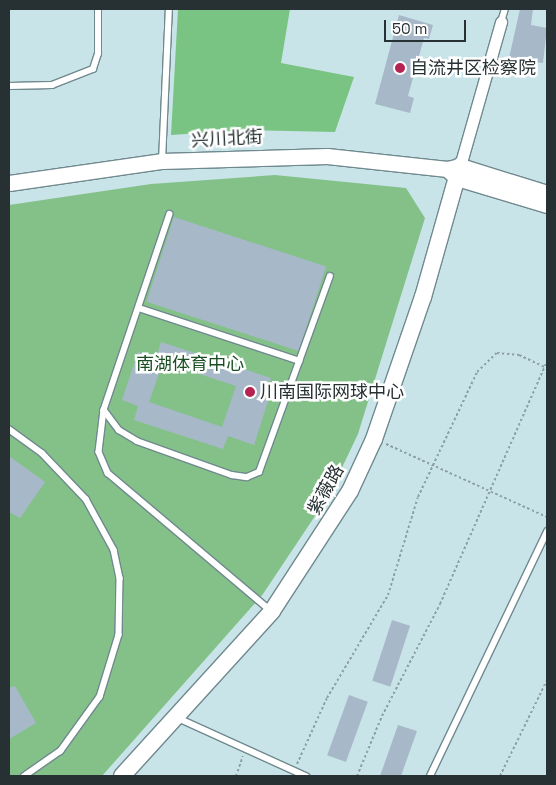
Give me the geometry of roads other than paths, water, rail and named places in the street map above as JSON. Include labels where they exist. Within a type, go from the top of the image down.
[{"type":"main road","name":"紫薇路","points":[[122,776],[177,718],[272,611],[350,491],[374,439],[423,297],[455,171]]},
{"type":"street","points":[[455,171],[501,22]]},
{"type":"street","name":"兴川北街","points":[[9,183],[162,161],[327,156],[455,171]]},
{"type":"street","points":[[455,171],[547,193]]},
{"type":"street","points":[[455,171],[547,205]]},
{"type":"lane","points":[[9,86],[52,85],[93,69],[98,54],[98,9]]},
{"type":"lane","points":[[162,161],[168,9]]},
{"type":"lane","points":[[501,22],[505,9]]},
{"type":"lane","points":[[170,214],[104,410],[98,438],[108,473],[272,611]]},
{"type":"lane","points":[[104,410],[119,430],[137,441],[247,477],[259,472],[265,461],[330,276]]},
{"type":"lane","points":[[139,308],[300,361]]},
{"type":"lane","points":[[9,429],[42,453],[86,499],[114,550],[120,578],[119,635],[100,697],[60,751],[25,776]]},
{"type":"lane","points":[[430,776],[547,532]]},
{"type":"lane","points":[[177,718],[306,776]]},
{"type":"place","name":"自流井区检察院","points":[[400,68]]},
{"type":"place","name":"川南国际网球中心","points":[[250,392]]},
{"type":"park label","name":"南湖体育中心","points":[[190,364]]}]
